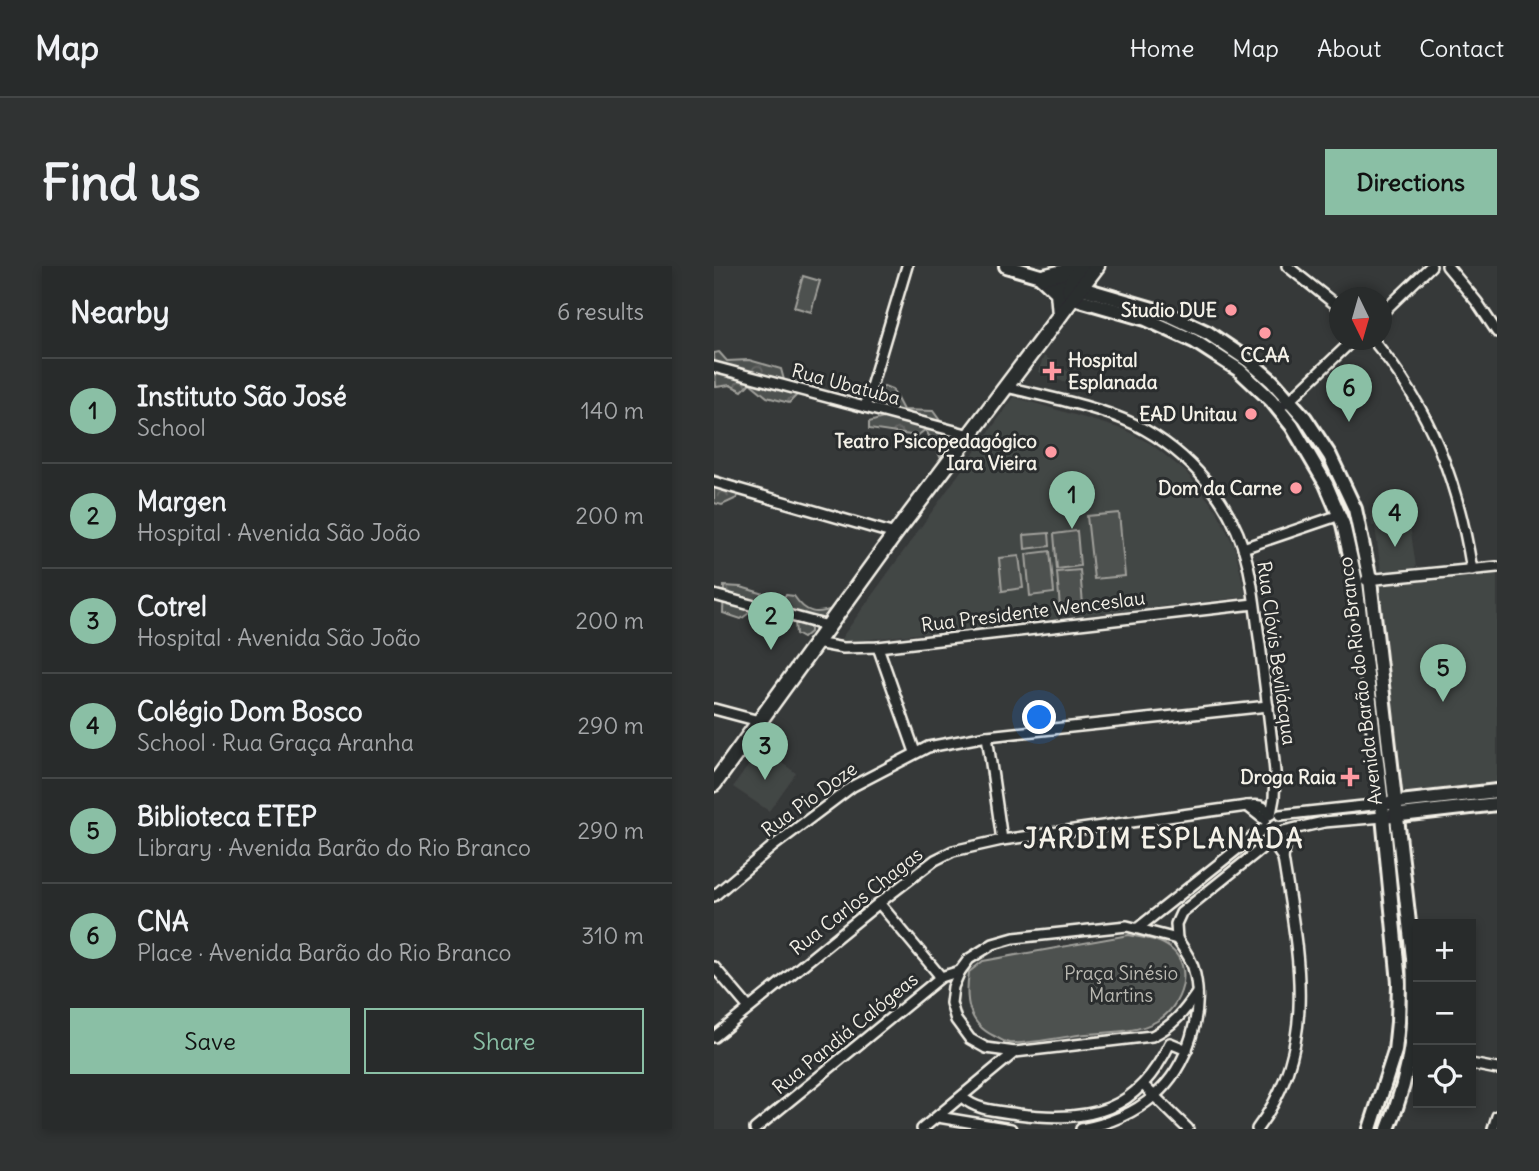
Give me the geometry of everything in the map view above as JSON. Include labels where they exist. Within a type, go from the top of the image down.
[{"type":"main road","points":[[1006,266],[1075,290]]},
{"type":"main road","points":[[1042,277],[1077,266]]},
{"type":"main road","points":[[1075,290],[1083,266]]},
{"type":"main road","points":[[714,784],[894,534],[1060,315],[1075,290],[1097,266]]},
{"type":"main road","points":[[1042,277],[1058,292],[1061,299],[1060,315]]},
{"type":"main road","name":"Avenida Barão do Rio Branco","points":[[1075,290],[1163,312],[1198,328],[1260,370],[1290,400],[1330,456],[1355,509],[1370,580],[1389,810],[1399,983],[1395,1051],[1370,1129]]},
{"type":"main road","name":"Avenida Barão do Rio Branco","points":[[1075,290],[1194,341],[1240,370],[1276,406],[1312,458],[1340,515],[1356,582],[1413,958],[1415,1045]]},
{"type":"main road","points":[[1389,810],[1497,791]]},
{"type":"main road","points":[[1389,810],[1497,804]]},
{"type":"main road","name":"Avenida Barão do Rio Branco","points":[[1388,1129],[1413,1061]]},
{"type":"street","points":[[865,407],[907,266]]},
{"type":"street","points":[[1287,266],[1329,300]]},
{"type":"street","points":[[1392,303],[1432,266]]},
{"type":"street","points":[[1447,266],[1477,302],[1497,332]]},
{"type":"street","points":[[1276,406],[1282,406],[1290,400],[1342,350]]},
{"type":"street","points":[[1381,350],[1422,407],[1435,435],[1460,505],[1472,570]]},
{"type":"street","name":"Rua Ubatuba","points":[[714,367],[970,435]]},
{"type":"street","name":"Rua Clóvis Bevilácqua","points":[[1006,387],[1116,416],[1172,447],[1216,493],[1243,548],[1254,604],[1268,706],[1275,772],[1273,825],[1285,849],[1283,858],[1301,985],[1293,1059],[1281,1091],[1257,1129]]},
{"type":"street","points":[[714,482],[894,534]]},
{"type":"street","points":[[1243,548],[1340,515]]},
{"type":"street","points":[[1356,582],[1497,567]]},
{"type":"street","points":[[714,595],[828,626]]},
{"type":"street","name":"Rua Presidente Wenceslau","points":[[816,643],[843,648],[878,647],[1254,604]]},
{"type":"street","points":[[878,647],[915,752]]},
{"type":"street","name":"Rua Pio Doze","points":[[714,896],[772,847],[853,786],[915,752],[945,743],[987,736],[1268,706]]},
{"type":"street","points":[[714,709],[759,721]]},
{"type":"street","points":[[987,736],[1002,839]]},
{"type":"street","name":"Rua Carlos Chagas","points":[[714,1037],[879,903],[935,860],[953,851],[1002,839],[1247,806],[1264,807],[1273,825]]},
{"type":"street","points":[[1138,928],[1273,825],[1389,810]]},
{"type":"street","points":[[1273,825],[1324,822],[1389,810]]},
{"type":"street","points":[[1081,1129],[1119,1118],[1155,1096],[1172,1076],[1187,1049],[1194,1025],[1197,993],[1193,964],[1177,939],[1176,924],[1181,913],[1267,844],[1273,825]]},
{"type":"street","points":[[879,903],[941,977]]},
{"type":"street","points":[[1177,939],[1138,928],[1114,927],[1014,938],[993,944],[969,959],[960,971],[951,998],[956,1020],[970,1039],[986,1048],[1015,1052],[1152,1036],[1168,1028],[1182,1015],[1197,993]]},
{"type":"street","points":[[714,967],[749,1008]]},
{"type":"street","name":"Rua Pandiá Calógeas","points":[[755,1129],[941,977],[960,971]]},
{"type":"street","points":[[1152,1036],[1187,1049]]},
{"type":"street","points":[[962,1097],[983,1108],[1059,1118],[1105,1110],[1119,1104],[1144,1086],[1170,1043]]},
{"type":"street","points":[[986,1048],[994,1060],[991,1073]]},
{"type":"street","points":[[1395,1051],[1413,1055]]},
{"type":"street","points":[[922,1129],[1015,1052]]},
{"type":"street","points":[[1476,1065],[1497,1069]]},
{"type":"street","points":[[1144,1086],[1188,1129]]},
{"type":"street","points":[[1493,1129],[1497,1116]]},
{"type":"street","points":[[938,1117],[1012,1129]]},
{"type":"shaded area","name":"Hospital Esplanada","points":[[1044,356],[1072,374],[1066,383],[1038,372]]},
{"type":"shaded area","points":[[1014,397],[1125,430],[1151,444],[1186,472],[1217,511],[1235,548],[1246,597],[845,642],[840,640]]},
{"type":"shaded area","points":[[1407,505],[1416,567],[1381,572],[1375,526],[1372,526],[1370,511]]},
{"type":"shaded area","points":[[1497,574],[1497,783],[1403,792],[1376,585]]},
{"type":"shaded area","points":[[761,748],[796,773],[769,811],[733,787]]},
{"type":"green space","points":[[803,276],[820,281],[811,312],[794,307]]},
{"type":"green space","points":[[719,352],[727,361],[749,360],[781,369],[784,380],[792,382],[799,377],[808,379],[809,387],[805,387],[789,403],[767,397],[750,383],[742,391],[730,385],[716,387],[714,353]]},
{"type":"green space","points":[[884,386],[892,389],[903,410],[933,411],[957,444],[940,457],[925,430],[917,436],[869,429],[869,422],[887,417],[889,405],[880,394]]},
{"type":"green space","points":[[714,475],[741,484],[737,498],[722,505],[714,503]]},
{"type":"green space","points":[[1119,513],[1125,576],[1094,579],[1087,516]]},
{"type":"green space","points":[[1077,531],[1080,566],[1057,569],[1054,534]]},
{"type":"green space","points":[[1049,533],[1050,546],[1025,549],[1024,535]]},
{"type":"green space","points":[[1050,551],[1054,593],[1030,596],[1026,554]]},
{"type":"green space","points":[[1019,556],[1023,588],[1002,591],[999,558]]},
{"type":"green space","points":[[1080,570],[1083,605],[1060,608],[1057,572]]},
{"type":"green space","points":[[724,586],[741,587],[774,597],[774,614],[784,624],[772,625],[761,616],[760,605],[741,619],[723,613]]},
{"type":"green space","points":[[786,595],[794,596],[807,610],[822,612],[835,608],[818,634],[810,625],[810,632],[803,638],[796,634],[795,622],[789,620],[780,609],[780,600]]},
{"type":"green space","name":"Praça Sinésio Martins","points":[[1129,935],[1166,945],[1178,956],[1182,965],[1179,997],[1166,1015],[1157,1021],[1129,1030],[1009,1043],[985,1031],[973,1017],[967,992],[969,972],[983,961]]},
{"type":"place","name":"Studio DUE","points":[[1231,310]]},
{"type":"place","name":"CCAA","points":[[1265,333]]},
{"type":"place","name":"Hospital Esplanada","points":[[1052,371]]},
{"type":"place","name":"EAD Unitau","points":[[1251,414]]},
{"type":"place","name":"CNA","points":[[1349,422]]},
{"type":"place","name":"Teatro Psicopedagógico Iara Vieira","points":[[1051,452]]},
{"type":"place","name":"Dom da Carne","points":[[1296,488]]},
{"type":"place","name":"Instituto São José","points":[[1072,529]]},
{"type":"place","name":"Colégio Dom Bosco","points":[[1395,547]]},
{"type":"place","name":"Margen","points":[[771,650]]},
{"type":"place","name":"Biblioteca ETEP","points":[[1443,702]]},
{"type":"place","name":"Droga Raia","points":[[1350,777]]},
{"type":"place","name":"Cotrel","points":[[765,780]]},
{"type":"district","name":"JARDIM ESPLANADA","points":[[1164,838]]}]
